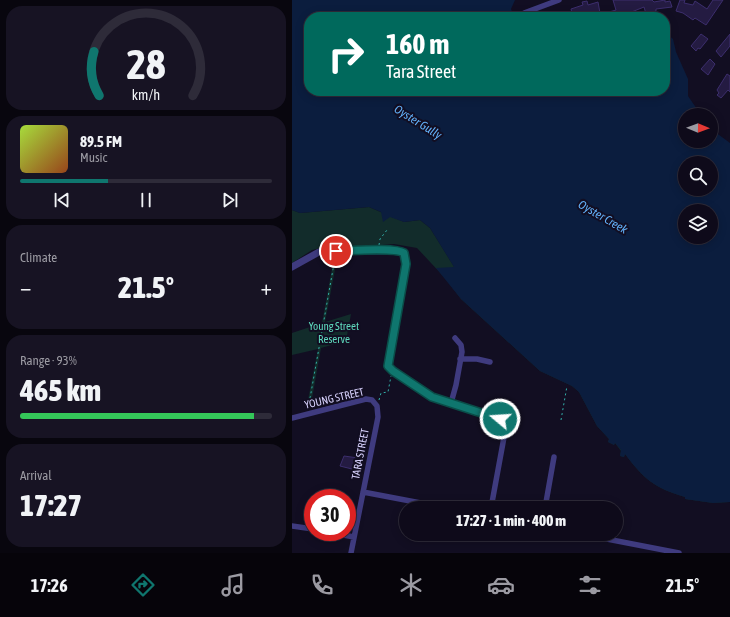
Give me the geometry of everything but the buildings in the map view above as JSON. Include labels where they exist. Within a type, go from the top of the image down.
[{"type":"street","points":[[524,12],[559,0]]},
{"type":"street","points":[[292,267],[319,252],[399,251],[404,253],[406,260],[388,366],[393,371],[432,397],[507,422],[492,501]]},
{"type":"street","points":[[450,403],[456,385],[462,347],[455,338]]},
{"type":"street","points":[[460,359],[479,359],[490,362]]},
{"type":"street","name":"YOUNG STREET","points":[[292,418],[366,399],[372,400],[377,406]]},
{"type":"street","name":"TARA STREET","points":[[356,527],[378,417],[377,406]]},
{"type":"street","points":[[546,501],[554,457]]},
{"type":"street","points":[[363,492],[410,501]]},
{"type":"street","points":[[292,526],[304,528]]},
{"type":"street","name":"TARA STREET","points":[[351,553],[353,541]]},
{"type":"street","points":[[617,541],[679,553]]},
{"type":"path","points":[[380,239],[387,230]]},
{"type":"path","points":[[311,413],[309,404],[335,258]]},
{"type":"path","points":[[377,406],[381,393],[388,392],[390,377],[393,371]]},
{"type":"path","points":[[561,420],[567,386]]},
{"type":"green space","points":[[369,207],[404,222],[420,220],[430,228],[458,273],[730,502],[713,503],[685,499],[685,497],[674,494],[650,482],[625,454],[624,457],[620,456],[621,451],[615,443],[614,445],[608,442],[609,439],[597,426],[579,392],[572,386],[540,371],[461,299],[445,278],[417,248],[394,244],[326,247],[312,250],[292,263],[292,210],[300,213]]},
{"type":"green space","name":"Young Street Reserve","points":[[334,258],[337,259],[325,322],[351,314],[346,341],[321,348],[311,404],[307,405],[318,349],[292,355],[292,333],[322,323]]},
{"type":"water","points":[[292,0],[515,0],[511,9],[512,12],[304,12],[304,96],[670,96],[670,36],[673,39],[676,52],[688,79],[688,96],[696,108],[678,108],[678,148],[718,148],[718,134],[730,143],[730,502],[713,503],[685,499],[685,497],[674,494],[650,482],[625,454],[624,457],[620,456],[621,450],[615,443],[614,445],[608,442],[609,439],[597,426],[579,392],[572,386],[540,371],[461,299],[436,268],[454,267],[430,228],[420,220],[404,222],[390,217],[383,222],[381,212],[369,207],[300,213],[292,210]]},
{"type":"route","points":[[336,251],[387,250],[404,253],[406,257],[406,264],[388,366],[409,383],[432,397],[500,419]]},
{"type":"water label","name":"Oyster Gully","points":[[418,122]]},
{"type":"water label","name":"Oyster Creek","points":[[603,217]]}]
